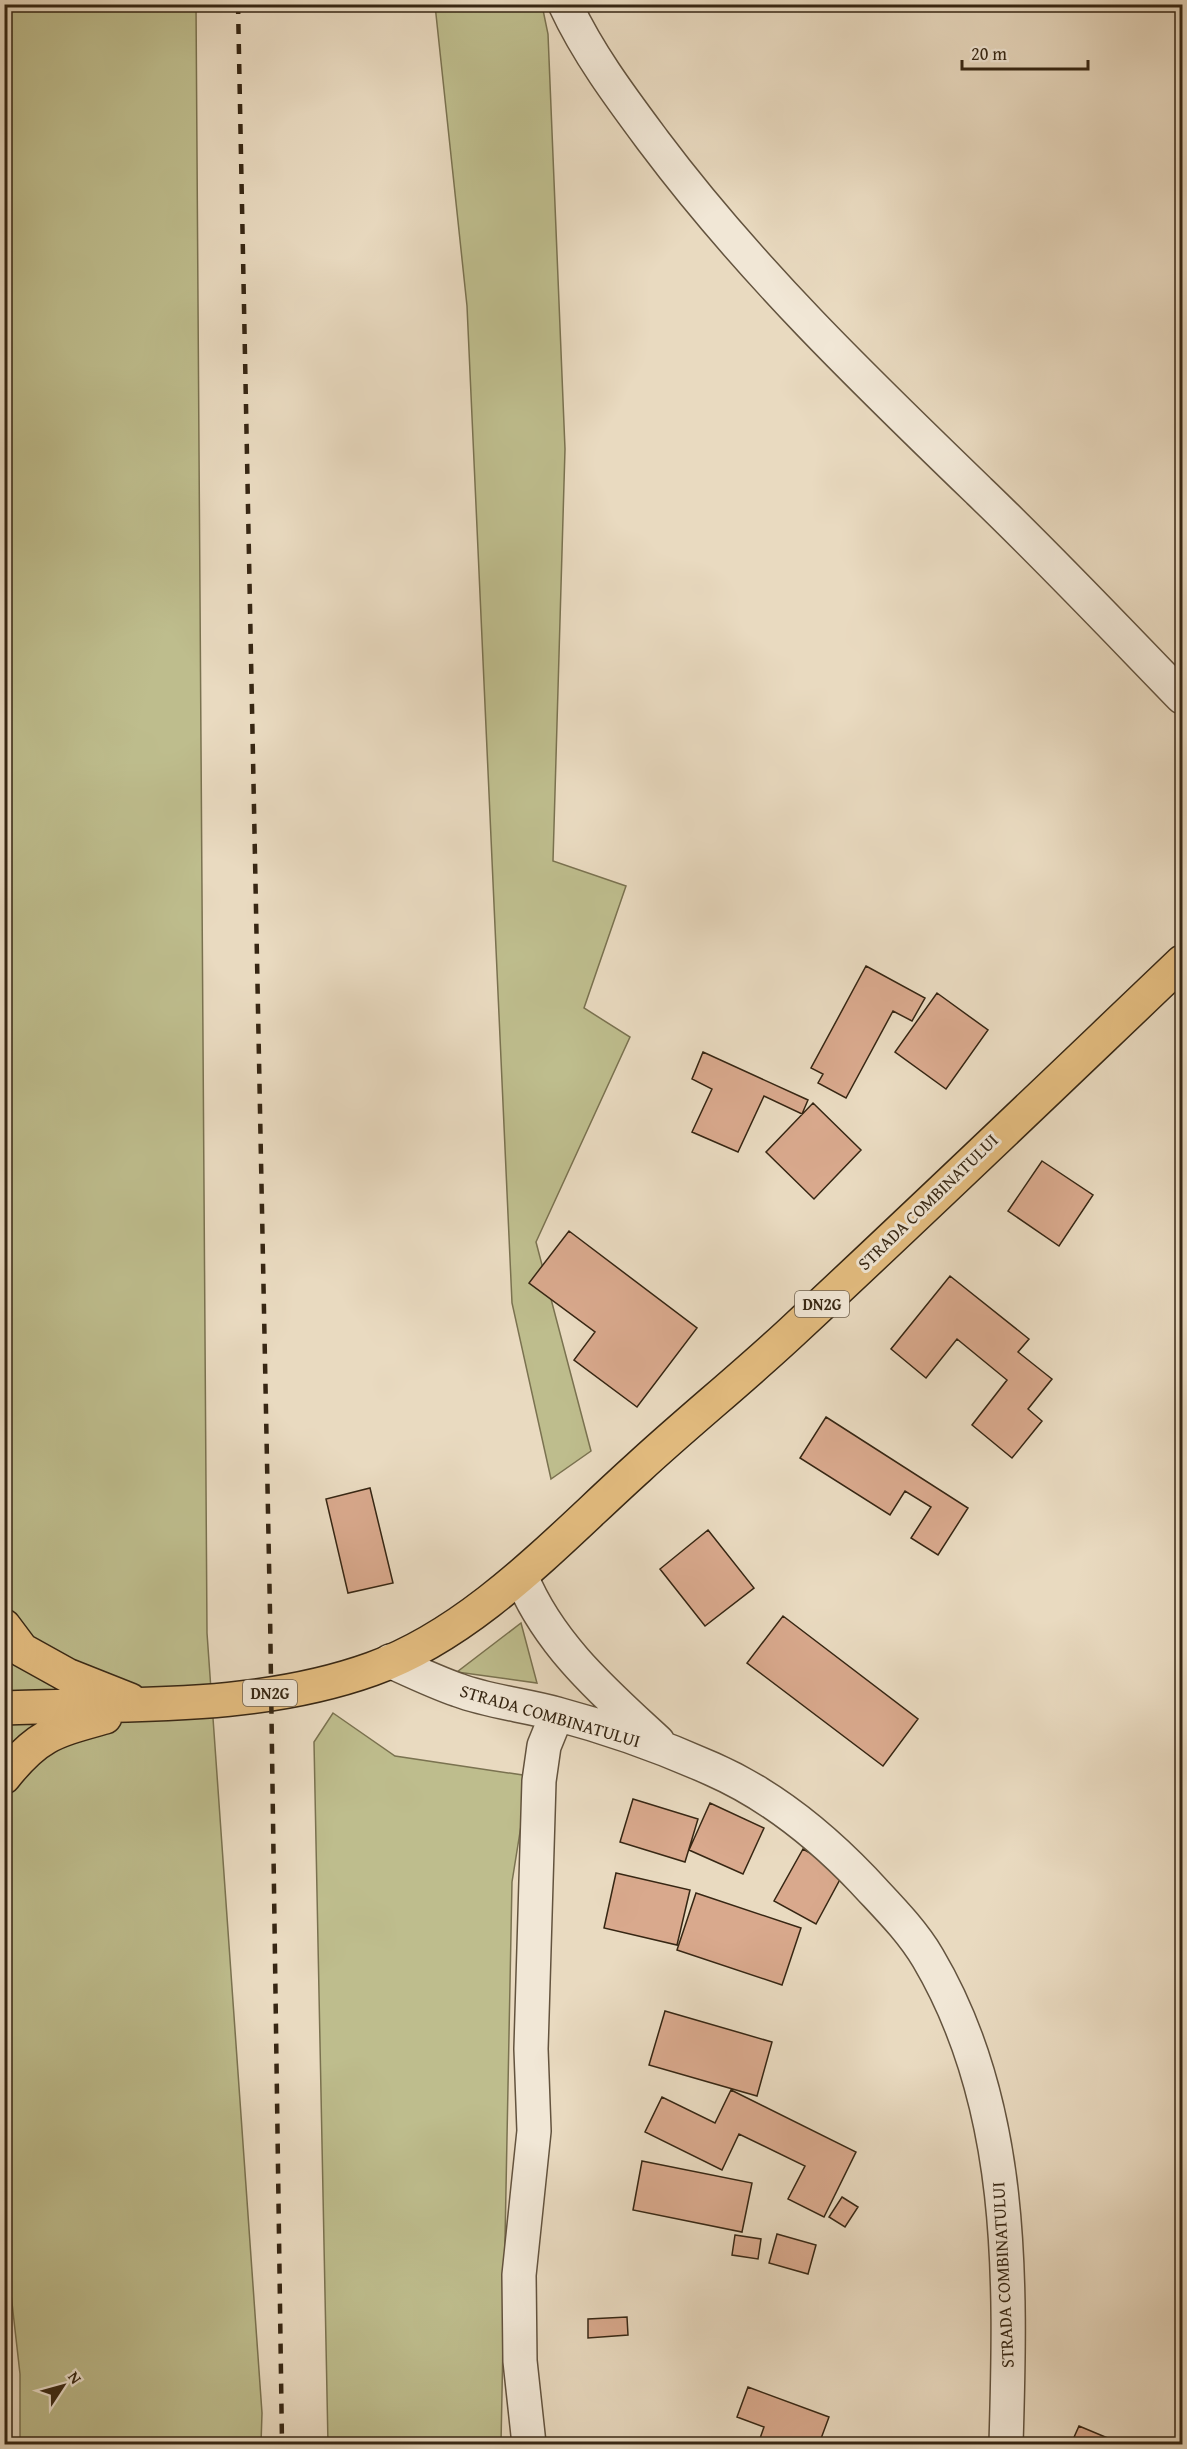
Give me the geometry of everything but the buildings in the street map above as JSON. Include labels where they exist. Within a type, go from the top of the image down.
[{"type":"main road","name":"STRADA COMBINATULUI","points":[[4,1708],[146,1706],[286,1691],[336,1681],[390,1661],[442,1634],[521,1576],[638,1467],[795,1330],[1182,962]]},
{"type":"main road","points":[[4,1626],[22,1650],[67,1675],[146,1706]]},
{"type":"main road","points":[[4,1777],[21,1755],[51,1732],[146,1706]]},
{"type":"street","points":[[566,4],[574,24],[620,96],[677,172],[740,248],[844,361],[1008,519],[1182,697]]},
{"type":"street","points":[[521,1576],[530,1598],[565,1652],[666,1750]]},
{"type":"street","name":"STRADA COMBINATULUI","points":[[390,1661],[460,1691],[557,1714],[666,1750],[715,1770],[776,1805],[834,1849],[908,1931],[927,1956],[950,2000],[973,2054],[991,2122],[1004,2212],[1008,2309],[1006,2445]]},
{"type":"street","points":[[530,2445],[520,2361],[519,2275],[534,2131],[531,2049],[539,1781],[544,1746],[557,1714]]},
{"type":"shaded area","points":[[4,5],[196,5],[207,1633],[262,2413],[261,2444],[20,2444],[20,2374],[4,2232]]},
{"type":"shaded area","points":[[435,5],[542,5],[548,34],[565,449],[553,861],[626,886],[584,1008],[630,1037],[536,1242],[591,1451],[551,1479],[512,1303],[467,306]]},
{"type":"shaded area","points":[[521,1623],[537,1683],[457,1672]]},
{"type":"shaded area","points":[[333,1713],[395,1756],[529,1776],[512,1882],[501,2444],[328,2444],[314,1742]]},
{"type":"railway","points":[[238,4],[270,1612],[282,2444]]}]
